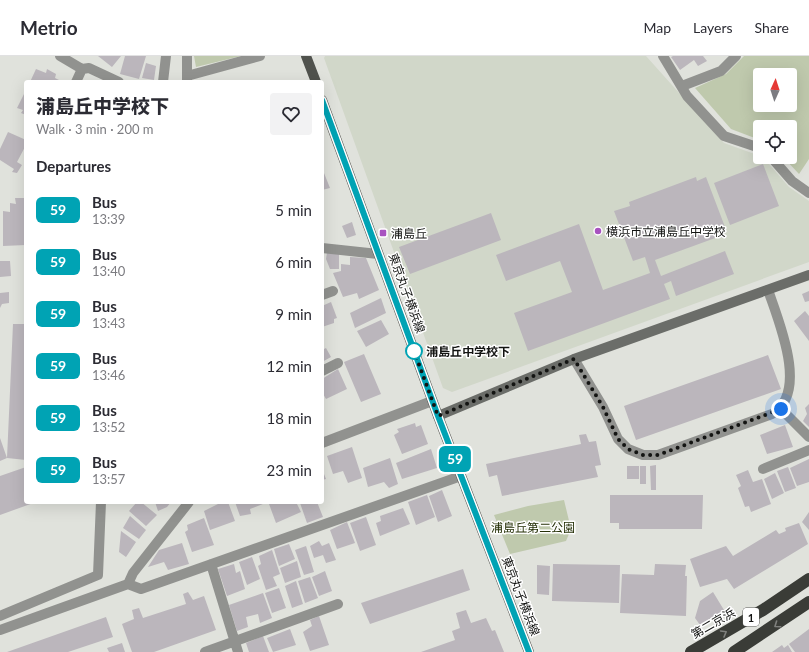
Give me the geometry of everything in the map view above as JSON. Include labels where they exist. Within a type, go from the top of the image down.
[{"type":"highway","name":"第二京浜","points":[[691,652],[764,610],[809,579]]},
{"type":"highway","name":"1","points":[[734,652],[809,602]]},
{"type":"main road","points":[[306,56],[315,80]]},
{"type":"main road","name":"東京丸子横浜線","points":[[324,106],[432,401],[529,652]]},
{"type":"street","points":[[60,56],[82,69],[89,68],[115,80]]},
{"type":"street","points":[[187,56],[187,79],[260,56]]},
{"type":"street","points":[[663,56],[687,96],[724,136],[753,146]]},
{"type":"street","points":[[682,86],[721,71],[736,56]]},
{"type":"street","points":[[163,80],[164,57]]},
{"type":"street","points":[[77,80],[82,69]]},
{"type":"street","points":[[776,164],[792,181],[809,193]]},
{"type":"street","points":[[324,248],[378,254]]},
{"type":"street","points":[[438,416],[574,359],[809,275]]},
{"type":"street","points":[[574,359],[603,407],[618,439],[628,449],[643,455],[658,455],[781,409],[786,402],[792,384],[791,356],[768,290]]},
{"type":"street","points":[[324,294],[334,291]]},
{"type":"street","points":[[324,370],[338,363]]},
{"type":"street","points":[[324,442],[432,401]]},
{"type":"street","points":[[781,409],[809,437]]},
{"type":"street","points":[[763,469],[809,450]]},
{"type":"street","points":[[0,630],[128,584],[141,589],[461,476]]},
{"type":"street","points":[[0,616],[98,575],[101,504]]},
{"type":"street","points":[[128,584],[133,573],[186,504]]},
{"type":"street","points":[[211,564],[238,652]]},
{"type":"street","points":[[205,652],[338,604]]},
{"type":"shaded area","name":"横浜市立浦島丘中学校","points":[[325,56],[646,56],[724,143],[753,153],[753,164],[769,164],[789,187],[809,201],[809,262],[452,392],[443,388],[324,58]]},
{"type":"green space","points":[[194,56],[241,56],[196,67]]},
{"type":"green space","points":[[744,56],[809,56],[809,159],[799,174],[790,164],[797,164],[797,120],[753,120],[753,137],[731,129],[695,88],[726,74]]},
{"type":"green space","name":"浦島丘第二公園","points":[[564,500],[571,529],[566,541],[510,554],[494,515],[528,506]]},
{"type":"building","points":[[98,56],[121,56],[112,67]]},
{"type":"building","points":[[125,56],[146,56],[139,79],[120,74]]},
{"type":"building","points":[[703,56],[707,61],[698,66],[694,60],[680,70],[671,57]]},
{"type":"building","points":[[146,63],[156,66],[154,80],[142,78]]},
{"type":"building","points":[[36,69],[46,73],[47,69],[56,74],[55,78],[59,80],[31,80]]},
{"type":"building","points":[[24,94],[24,114],[21,113],[23,110],[17,108]]},
{"type":"building","points":[[8,132],[24,139],[24,149],[17,162],[22,165],[17,173],[12,172],[14,169],[0,160],[0,149]]},
{"type":"building","points":[[763,164],[779,206],[730,225],[714,183]]},
{"type":"building","points":[[324,173],[330,188],[324,190]]},
{"type":"building","points":[[696,177],[697,181],[706,177],[725,227],[715,231],[718,237],[655,260],[661,276],[725,251],[734,274],[676,296],[671,281],[664,284],[670,299],[528,351],[514,313],[572,292],[560,261],[506,281],[496,255],[579,224],[603,290],[650,273],[645,257],[633,261],[614,211],[630,206],[629,202]]},
{"type":"building","points":[[15,198],[24,198],[24,245],[3,246],[3,211],[10,212],[10,203],[16,204]]},
{"type":"building","points":[[491,213],[501,240],[410,274],[399,247]]},
{"type":"building","points":[[352,222],[356,235],[347,238],[342,226]]},
{"type":"building","points":[[327,252],[339,253],[339,269],[330,269],[326,259]]},
{"type":"building","points":[[350,257],[366,258],[379,290],[359,299],[357,293],[343,297],[333,273],[341,271],[341,264],[350,265]]},
{"type":"building","points":[[0,261],[10,261],[11,276],[0,277]]},
{"type":"building","points":[[809,291],[809,301],[805,302],[802,294]]},
{"type":"building","points":[[9,292],[9,303],[2,304],[0,308],[0,293]]},
{"type":"building","points":[[381,298],[386,313],[355,328],[350,313]]},
{"type":"building","points":[[331,302],[337,318],[334,319],[334,323],[324,326],[324,305]]},
{"type":"building","points":[[805,311],[809,316],[809,341],[794,321]]},
{"type":"building","points":[[381,320],[389,334],[366,347],[357,331]]},
{"type":"building","points":[[13,324],[24,324],[24,460],[7,458]]},
{"type":"building","points":[[326,348],[331,357],[324,361],[324,349]]},
{"type":"building","points":[[364,354],[381,394],[361,402],[344,362]]},
{"type":"building","points":[[768,355],[781,389],[636,440],[624,406]]},
{"type":"building","points":[[338,369],[347,389],[326,399],[324,396],[324,378]]},
{"type":"building","points":[[809,404],[809,427],[803,421],[807,414],[805,408]]},
{"type":"building","points":[[415,423],[416,427],[421,425],[428,444],[402,454],[394,435],[399,432],[397,429]]},
{"type":"building","points":[[785,425],[793,447],[767,454],[760,435]]},
{"type":"building","points":[[586,434],[589,442],[596,441],[601,465],[595,466],[598,477],[502,496],[497,475],[489,477],[486,464],[581,444],[579,435]]},
{"type":"building","points":[[0,438],[7,458],[0,461]]},
{"type":"building","points":[[352,447],[362,478],[348,483],[343,471],[333,474],[327,456]]},
{"type":"building","points":[[431,449],[437,468],[402,479],[396,463]]},
{"type":"building","points":[[390,458],[398,484],[389,488],[384,482],[368,487],[363,468]]},
{"type":"building","points":[[809,459],[809,482],[797,486],[790,468]]},
{"type":"building","points":[[656,465],[656,490],[651,490],[650,466]]},
{"type":"building","points":[[627,466],[639,466],[639,479],[627,479]]},
{"type":"building","points":[[640,466],[646,466],[646,484],[640,484]]},
{"type":"building","points":[[788,467],[796,488],[785,492],[777,471]]},
{"type":"building","points":[[24,468],[24,504],[30,504],[0,515],[0,476]]},
{"type":"building","points":[[748,470],[753,482],[762,479],[771,504],[751,512],[749,506],[745,507],[738,488],[741,486],[736,475]]},
{"type":"building","points":[[775,473],[784,493],[772,499],[764,479]]},
{"type":"building","points":[[442,490],[452,516],[438,522],[429,496]]},
{"type":"building","points":[[427,495],[435,517],[416,525],[408,502]]},
{"type":"building","points":[[610,495],[703,495],[702,529],[619,529],[619,523],[610,523]]},
{"type":"building","points":[[135,504],[143,504],[157,515],[146,526],[129,511]]},
{"type":"building","points":[[156,504],[169,504],[167,507],[158,511]]},
{"type":"building","points":[[218,504],[229,504],[235,521],[210,530],[204,511]]},
{"type":"building","points":[[236,504],[263,504],[250,509],[251,514],[240,516]]},
{"type":"building","points":[[269,504],[297,504],[301,512],[276,523]]},
{"type":"building","points":[[300,504],[318,504],[323,517],[307,523]]},
{"type":"building","points":[[403,508],[410,524],[380,536],[376,523],[381,521],[380,516]]},
{"type":"building","points":[[809,512],[809,530],[802,522]]},
{"type":"building","points":[[130,516],[146,530],[139,539],[123,528]]},
{"type":"building","points":[[366,517],[376,545],[360,551],[350,523]]},
{"type":"building","points":[[204,518],[214,545],[192,552],[185,532],[188,530],[187,525]]},
{"type":"building","points":[[347,522],[355,543],[337,549],[330,530]]},
{"type":"building","points":[[799,523],[808,544],[734,589],[727,579],[700,587],[690,559],[726,546],[733,556],[776,530],[779,534],[786,531],[785,528]]},
{"type":"building","points":[[121,531],[136,542],[126,557],[119,552]]},
{"type":"building","points":[[319,541],[322,546],[329,543],[336,560],[326,563],[323,555],[314,558],[310,546]]},
{"type":"building","points":[[182,543],[189,564],[168,570],[164,562],[148,567],[159,550]]},
{"type":"building","points":[[289,544],[295,559],[279,566],[274,549]]},
{"type":"building","points":[[306,546],[314,572],[304,575],[295,550]]},
{"type":"building","points":[[272,550],[280,574],[273,577],[277,586],[266,590],[258,566],[261,564],[259,556]]},
{"type":"building","points":[[252,557],[260,579],[247,585],[239,562]]},
{"type":"building","points":[[297,561],[301,577],[285,583],[280,568]]},
{"type":"building","points":[[234,564],[236,573],[240,571],[245,589],[227,596],[218,569]]},
{"type":"building","points":[[553,564],[620,565],[619,603],[552,601]]},
{"type":"building","points":[[655,564],[686,565],[686,616],[620,613],[622,574],[654,575]]},
{"type":"building","points":[[537,565],[550,566],[549,595],[537,594]]},
{"type":"building","points":[[463,569],[470,590],[370,624],[361,603]]},
{"type":"building","points":[[325,571],[332,591],[319,596],[312,577]]},
{"type":"building","points":[[310,577],[318,598],[305,603],[298,581]]},
{"type":"building","points":[[296,581],[303,604],[292,608],[285,586]]},
{"type":"building","points":[[279,588],[286,608],[272,613],[265,593]]},
{"type":"building","points":[[188,592],[193,600],[204,596],[216,630],[154,652],[132,652],[122,624],[134,619],[132,610],[139,608],[143,618],[186,604],[183,594]]},
{"type":"building","points":[[713,592],[724,610],[700,625],[695,618],[700,601]]},
{"type":"building","points":[[263,593],[272,618],[260,623],[258,614],[246,617],[248,627],[237,631],[229,605]]},
{"type":"building","points":[[466,610],[471,623],[486,618],[492,631],[495,630],[504,652],[421,652],[455,640],[452,631],[460,628],[456,613]]},
{"type":"building","points":[[319,616],[329,645],[310,651],[303,632],[312,626],[310,620]]},
{"type":"building","points":[[106,617],[113,637],[68,652],[7,652]]},
{"type":"building","points":[[290,629],[296,645],[273,652],[267,638]]},
{"type":"building","points":[[809,629],[809,652],[795,652],[789,644]]},
{"type":"building","points":[[263,636],[269,652],[249,652],[246,643]]},
{"type":"building","points":[[122,643],[125,652],[109,652],[107,648]]},
{"type":"building","points":[[782,645],[784,648],[788,645],[792,652],[772,652]]},
{"type":"bus line","name":"59","points":[[324,105],[438,416],[529,652]]},
{"type":"place","name":"横浜市立浦島丘中学校","points":[[598,231]]},
{"type":"place","name":"浦島丘","points":[[383,233]]},
{"type":"place","name":"浦島丘中学校下","points":[[414,351]]},
{"type":"route","points":[[414,351],[438,416],[574,359],[603,407],[618,439],[628,449],[643,455],[658,455],[772,414],[781,409]]}]
